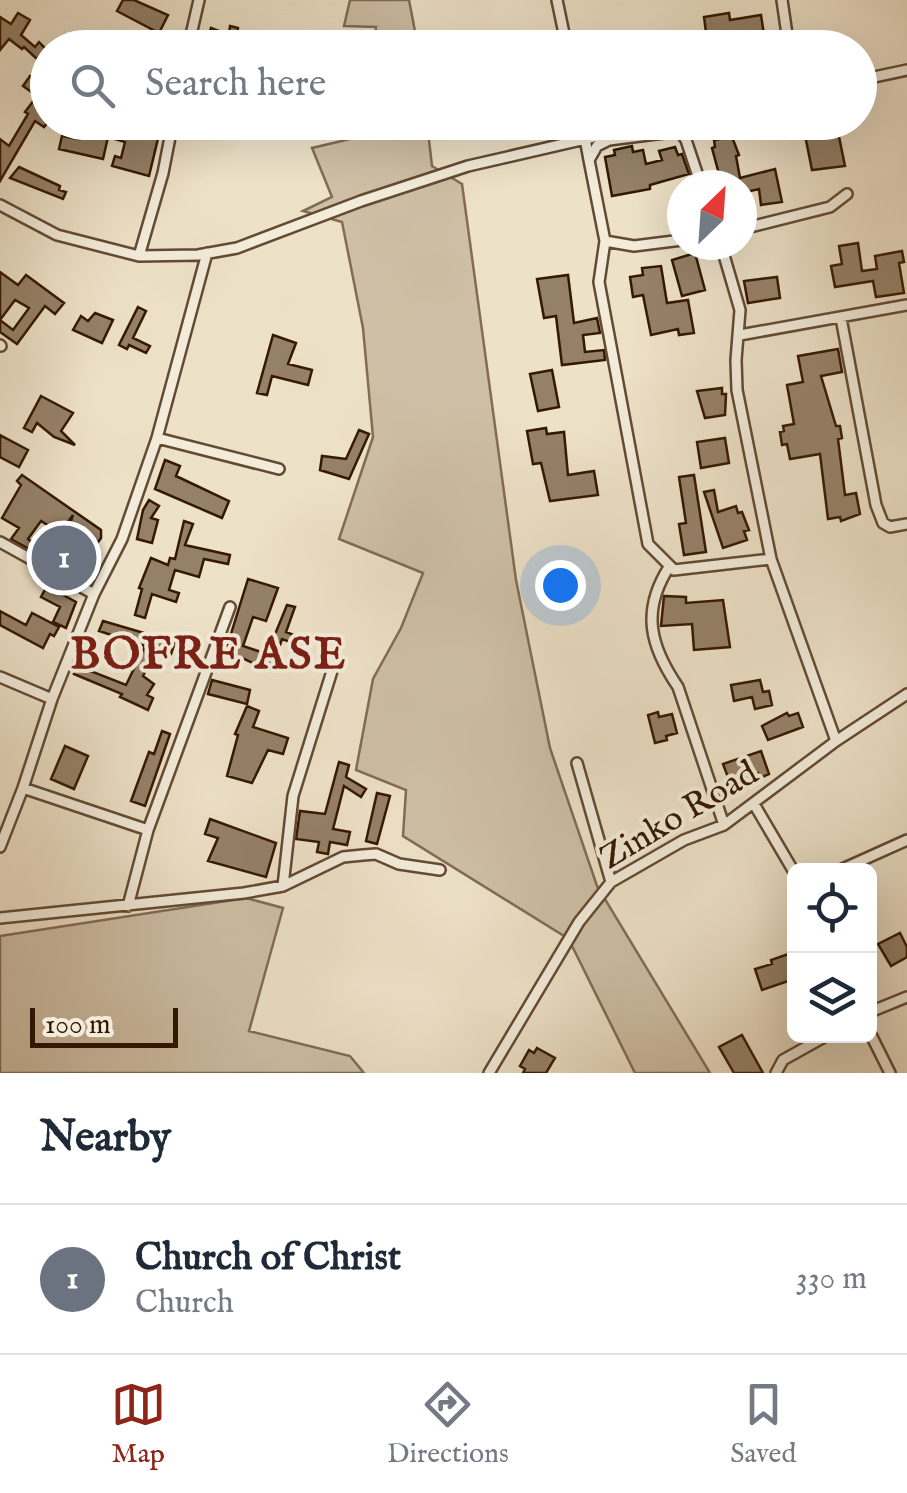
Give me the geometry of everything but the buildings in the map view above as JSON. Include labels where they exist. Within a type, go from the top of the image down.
[{"type":"street","points":[[192,30],[199,0]]},
{"type":"street","points":[[557,0],[563,30]]},
{"type":"street","points":[[782,0],[786,30]]},
{"type":"street","points":[[877,76],[907,70]]},
{"type":"street","points":[[139,256],[169,140]]},
{"type":"street","points":[[0,205],[57,235],[139,256],[207,253],[237,248],[468,166],[581,140]]},
{"type":"street","points":[[585,140],[605,242],[598,282],[648,544],[669,567],[690,570],[770,559]]},
{"type":"street","points":[[590,160],[597,146],[609,140]]},
{"type":"street","points":[[686,140],[696,170]]},
{"type":"street","points":[[757,225],[830,207],[847,194]]},
{"type":"street","points":[[605,242],[634,246],[667,242]]},
{"type":"street","points":[[0,847],[52,699],[94,594],[122,540],[157,438],[207,253]]},
{"type":"street","points":[[725,260],[740,310],[737,390],[770,559],[836,741]]},
{"type":"street","points":[[740,335],[907,306]]},
{"type":"street","points":[[842,318],[876,505],[883,522],[890,527],[907,524]]},
{"type":"street","points":[[157,438],[279,469]]},
{"type":"street","points":[[0,542],[94,594]]},
{"type":"street","points":[[669,567],[652,602],[654,640],[664,667],[678,687],[724,825]]},
{"type":"street","points":[[128,906],[148,830],[230,607]]},
{"type":"street","points":[[283,886],[293,796],[332,671]]},
{"type":"street","points":[[0,677],[52,699]]},
{"type":"street","name":"Zinko Road","points":[[489,1073],[579,922],[611,882],[684,840],[724,825],[836,741],[907,694]]},
{"type":"street","points":[[578,763],[611,882]]},
{"type":"street","points":[[23,788],[148,830]]},
{"type":"street","points":[[754,804],[789,863]]},
{"type":"street","points":[[854,863],[907,840]]},
{"type":"street","points":[[0,918],[216,897],[283,886],[343,858],[362,854],[440,870]]},
{"type":"street","points":[[877,1009],[907,997]]},
{"type":"street","points":[[776,1073],[783,1060],[813,1043]]},
{"type":"street","points":[[875,1043],[890,1073]]},
{"type":"shaded area","points":[[350,0],[409,0],[415,30],[376,30],[376,27],[344,26]]},
{"type":"shaded area","points":[[346,140],[429,140],[432,166],[462,184],[516,580],[550,748],[597,886],[710,1073],[635,1073],[564,936],[403,836],[406,790],[356,770],[373,679],[401,628],[423,573],[339,539],[373,437],[363,328],[342,222],[303,211],[332,197],[312,148]]},
{"type":"shaded area","points":[[246,898],[283,908],[249,1031],[350,1056],[364,1073],[0,1073],[0,936]]},
{"type":"place","name":"Church of Christ","points":[[64,558]]},
{"type":"district","name":"BOFRE ASE","points":[[209,652]]}]
